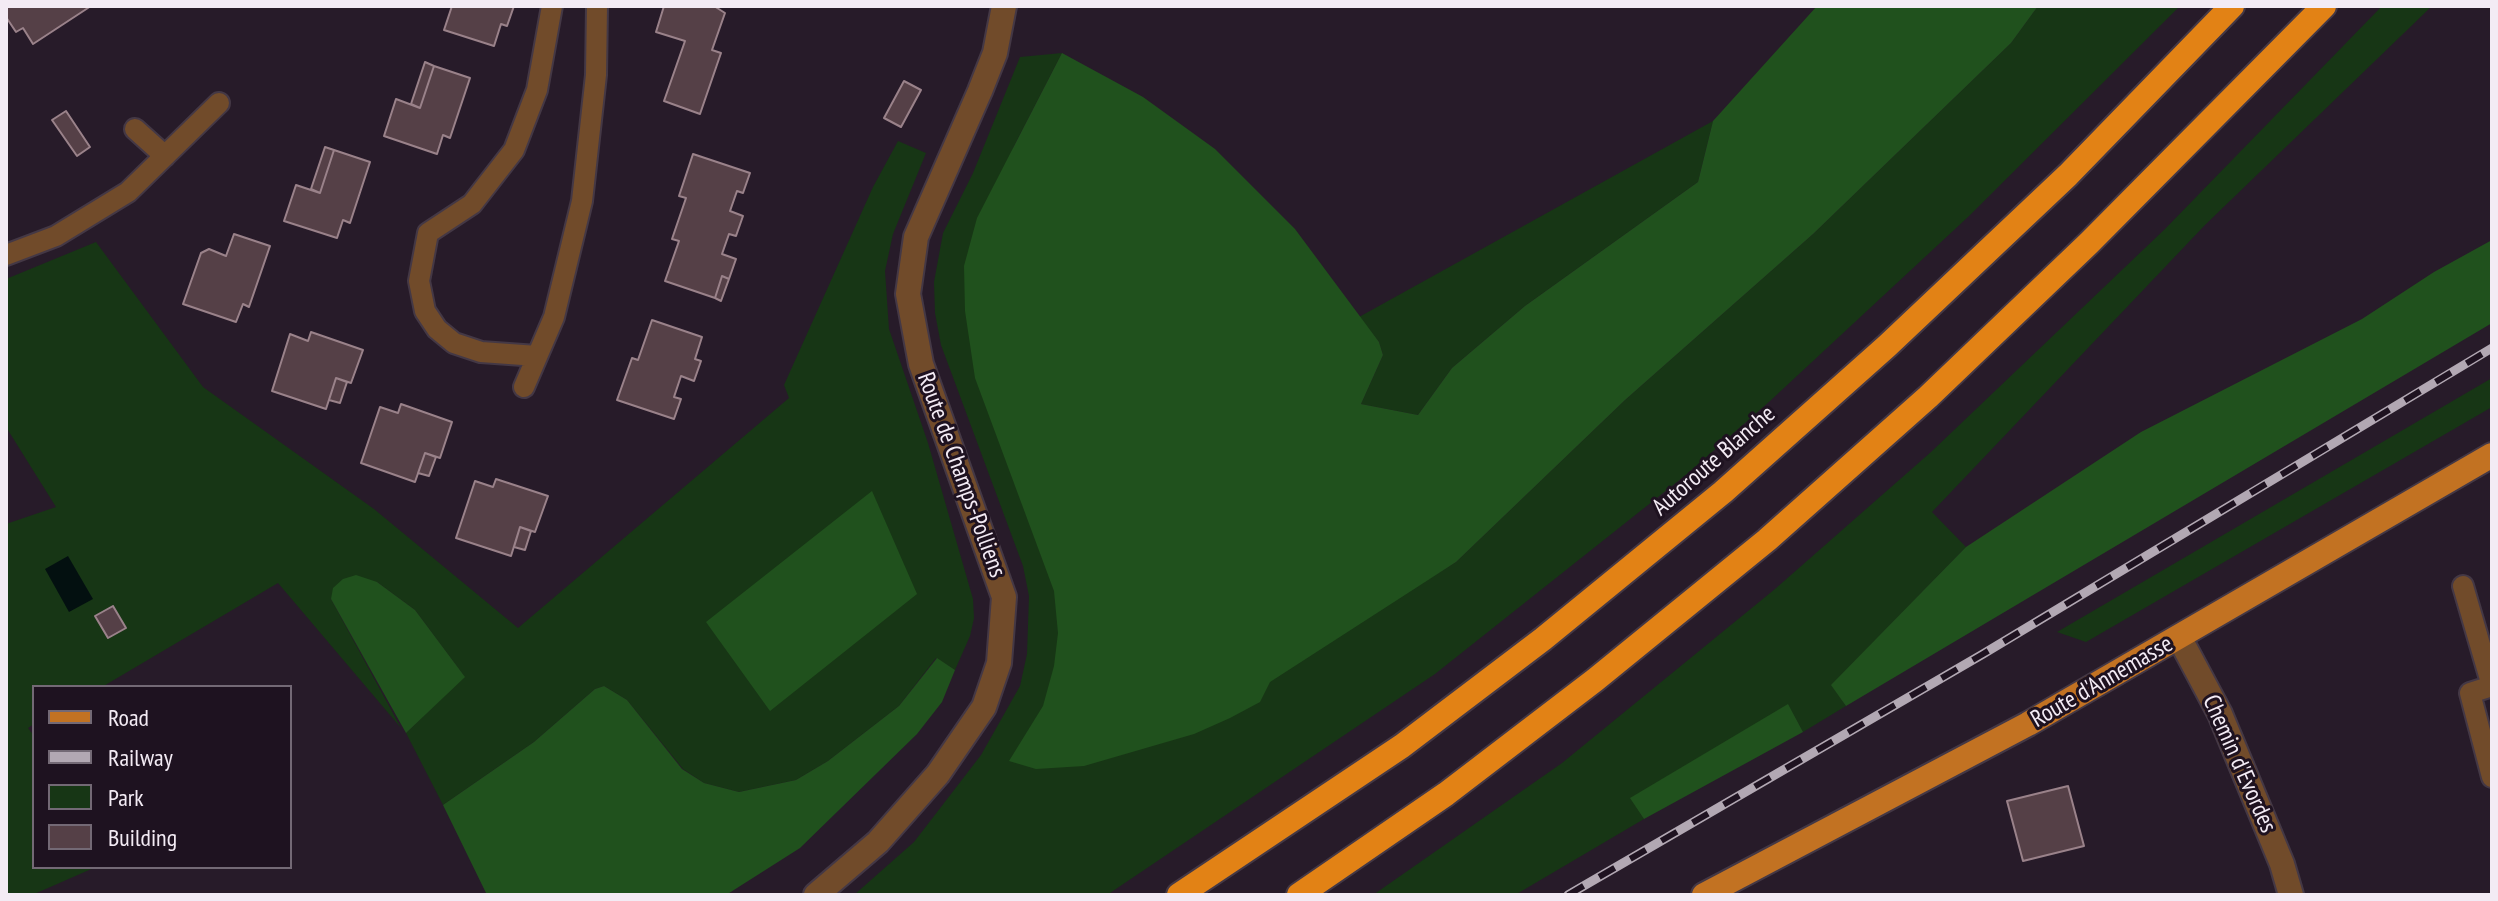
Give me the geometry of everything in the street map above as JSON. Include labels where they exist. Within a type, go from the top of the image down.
[{"type":"highway","name":"Autoroute Blanche","points":[[1179,895],[1402,746],[1543,639],[1723,492],[2068,175],[2232,6]]},
{"type":"highway","points":[[1299,895],[1446,794],[1595,680],[1767,540],[1928,397],[2078,254],[2324,6]]},
{"type":"main road","name":"Route d'Annemasse","points":[[1704,895],[2028,724],[2492,455]]},
{"type":"street","name":"Route de Champs-Polliens","points":[[816,895],[878,842],[938,774],[984,707],[999,663],[1004,597],[921,364],[908,294],[916,237],[995,53],[1004,6]]},
{"type":"street","name":"Chemin d'Evordes","points":[[2179,637],[2220,714],[2291,895]]},
{"type":"lane","points":[[537,356],[481,352],[454,343],[437,329],[425,311],[419,281],[428,233],[472,204],[514,150],[537,90],[552,6]]},
{"type":"lane","points":[[524,387],[562,292],[582,201],[596,75],[597,6]]},
{"type":"lane","points":[[6,255],[56,236],[128,192],[219,103]]},
{"type":"lane","points":[[135,129],[165,156]]},
{"type":"lane","points":[[2463,586],[2491,677],[2492,686],[2470,693],[2492,777]]},
{"type":"green space","points":[[1817,6],[2038,6],[2011,43],[1813,234],[1625,400],[1456,562],[1270,682],[1260,702],[1230,718],[1194,734],[1084,766],[1036,769],[1009,761],[1043,706],[1054,666],[1058,633],[1054,591],[975,378],[965,311],[964,266],[977,218],[1062,53],[1143,97],[1215,149],[1295,229],[1379,342],[1383,355],[1361,404],[1418,415],[1452,368],[1525,306],[1698,182],[1713,121]]},
{"type":"green space","points":[[2038,6],[2180,6],[1968,217],[1770,401],[1687,474],[1435,674],[1107,895],[854,895],[914,842],[981,755],[1020,686],[1027,654],[1029,596],[1023,566],[941,345],[935,313],[934,282],[943,233],[973,173],[1020,57],[1062,53],[1013,148],[1386,605],[1456,562],[1625,400],[1813,234],[2011,43]]},
{"type":"green space","points":[[2382,6],[2432,6],[2205,225],[1932,512],[1966,547],[1832,685],[1846,706],[1803,732],[1788,705],[1631,798],[1644,819],[1515,895],[1373,895],[1562,763],[1775,589],[1931,452],[2165,229]]},
{"type":"green space","points":[[1713,121],[1698,182],[1525,306],[1452,368],[1418,415],[1361,404],[1383,355],[1379,342],[1359,317]]},
{"type":"green space","points":[[898,141],[926,153],[893,234],[885,271],[889,329],[928,443],[973,599],[974,618],[970,636],[955,670],[936,658],[899,706],[828,761],[796,780],[739,792],[704,783],[683,769],[627,700],[604,686],[595,689],[534,742],[443,805],[406,733],[464,676],[415,610],[377,582],[331,599],[401,728],[278,583],[105,685],[32,685],[32,725],[28,728],[32,733],[32,869],[91,869],[32,895],[6,895],[6,524],[56,507],[6,427],[6,279],[96,242],[203,387],[374,509],[518,628],[789,398],[784,385],[873,187]]},
{"type":"green space","points":[[2492,240],[2492,323],[1846,706],[1831,685],[1966,547],[2141,432],[2362,319],[2434,272]]},
{"type":"green space","points":[[2492,378],[2492,407],[2086,642],[2057,632]]},
{"type":"green space","points":[[872,491],[917,594],[770,711],[706,622]]},
{"type":"green space","points":[[356,575],[377,582],[415,610],[465,677],[406,733],[331,599],[333,588],[343,579]]},
{"type":"green space","points":[[937,658],[955,670],[942,702],[917,734],[800,848],[726,895],[487,895],[443,805],[534,742],[595,689],[604,686],[627,700],[682,769],[704,783],[739,792],[796,780],[828,761],[899,706]]},
{"type":"green space","points":[[1788,704],[1803,732],[1644,819],[1630,798]]},
{"type":"shaded area","points":[[68,556],[93,599],[69,612],[45,569]]},
{"type":"building","points":[[6,6],[91,6],[33,44],[23,28],[16,32],[6,17]]},
{"type":"building","points":[[452,6],[514,6],[507,26],[501,24],[494,46],[444,30]]},
{"type":"building","points":[[664,6],[714,6],[725,13],[712,50],[721,53],[700,114],[664,101],[685,41],[656,32]]},
{"type":"building","points":[[425,62],[434,66],[420,108],[411,104]]},
{"type":"building","points":[[434,66],[470,78],[450,138],[443,135],[437,154],[384,136],[396,99],[420,108]]},
{"type":"building","points":[[904,81],[921,90],[901,127],[884,118]]},
{"type":"building","points":[[66,111],[90,147],[77,156],[52,120]]},
{"type":"building","points":[[325,147],[334,150],[320,193],[311,189]]},
{"type":"building","points":[[334,150],[370,162],[350,223],[343,220],[337,238],[284,221],[296,185],[320,193]]},
{"type":"building","points":[[693,154],[750,173],[743,193],[737,191],[730,211],[743,216],[736,236],[729,234],[722,254],[736,259],[729,279],[722,276],[715,298],[665,281],[679,241],[672,239],[686,198],[679,196]]},
{"type":"building","points":[[234,234],[270,246],[249,307],[243,304],[236,322],[183,304],[201,253],[209,249],[226,256]]},
{"type":"building","points":[[722,276],[729,279],[721,301],[715,298]]},
{"type":"building","points":[[652,320],[702,337],[695,359],[701,361],[694,381],[681,376],[674,397],[681,399],[674,419],[617,400],[632,358],[638,360]]},
{"type":"building","points":[[311,332],[363,350],[351,383],[336,378],[326,409],[272,391],[290,334],[308,341]]},
{"type":"building","points":[[336,378],[347,382],[340,403],[329,400]]},
{"type":"building","points":[[401,404],[452,422],[440,458],[425,453],[415,482],[361,463],[380,407],[398,413]]},
{"type":"building","points":[[425,453],[436,457],[429,476],[418,473]]},
{"type":"building","points":[[496,479],[548,496],[535,532],[520,527],[511,556],[456,538],[475,481],[493,487]]},
{"type":"building","points":[[520,527],[531,531],[525,550],[514,547]]},
{"type":"building","points":[[113,606],[126,628],[108,638],[95,616]]},
{"type":"building","points":[[2068,786],[2084,846],[2023,861],[2007,801]]},
{"type":"railway","points":[[1568,895],[1983,654],[2492,348]]}]
